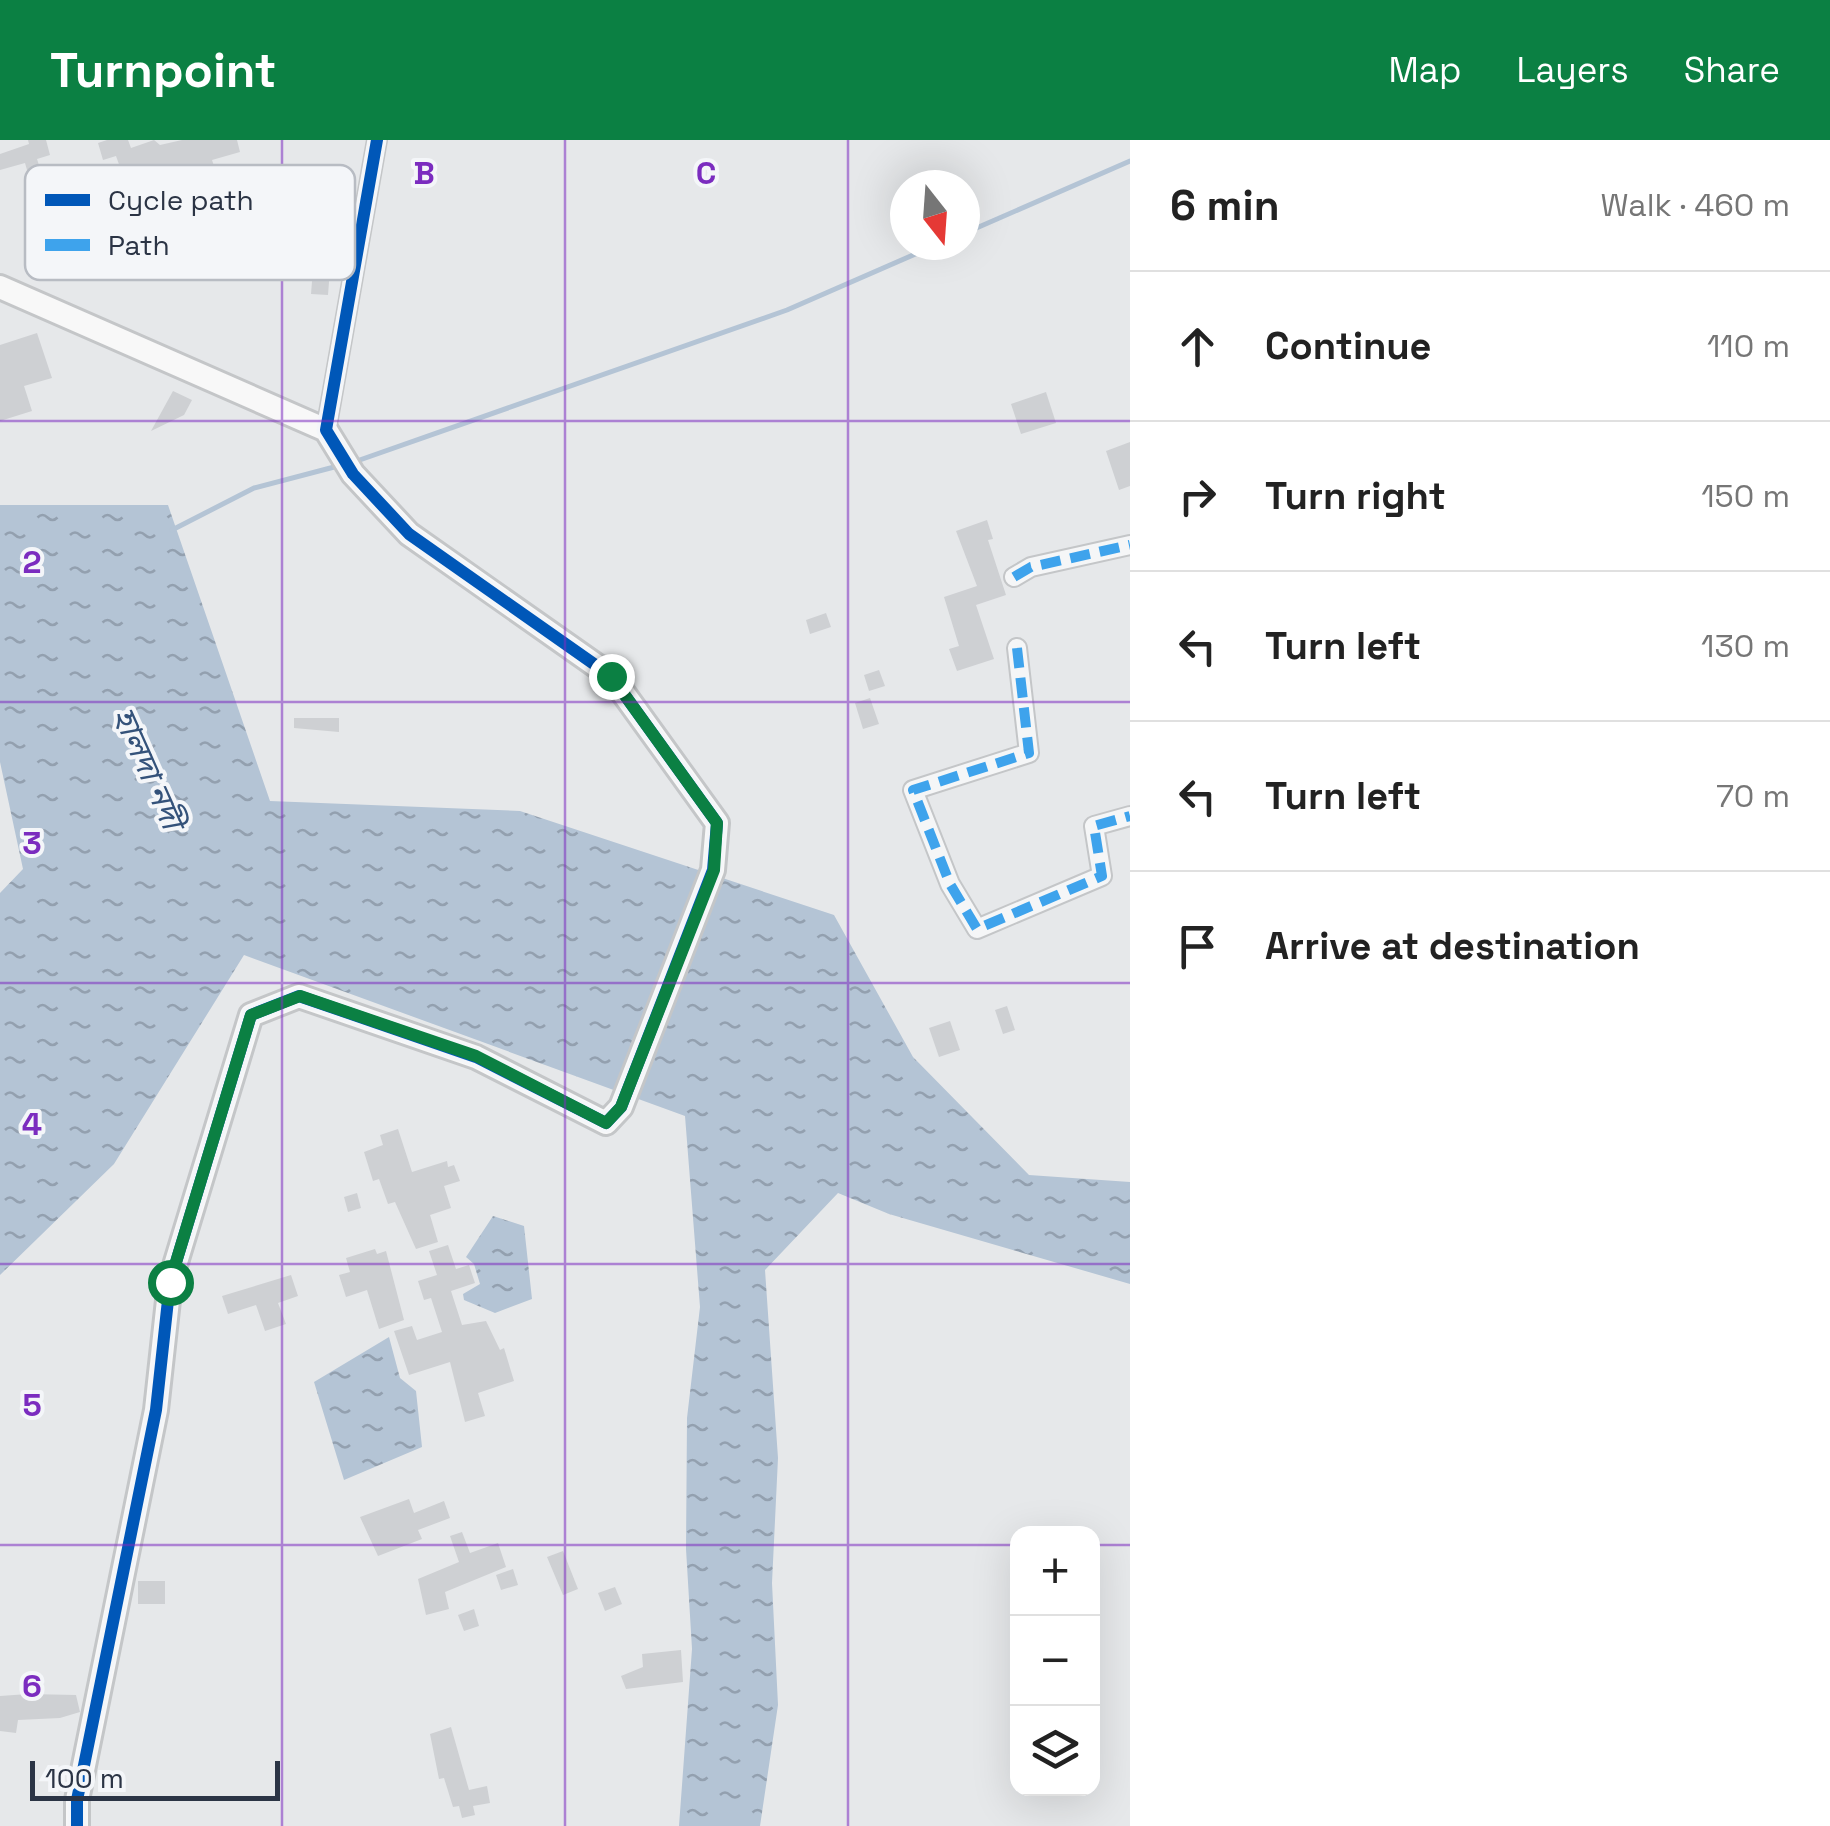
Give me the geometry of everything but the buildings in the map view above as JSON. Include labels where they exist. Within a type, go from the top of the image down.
[{"type":"street","points":[[331,438],[377,140]]},
{"type":"street","points":[[0,287],[331,438],[353,474],[409,534],[611,676],[717,823],[714,870],[621,1107],[606,1123],[476,1056],[300,996],[251,1015],[170,1282],[156,1410],[77,1800],[78,1826]]},
{"type":"street","points":[[1014,578],[1031,567],[1130,545]]},
{"type":"street","points":[[1017,648],[1030,753],[912,790],[950,884],[977,929],[1102,876],[1094,826],[1130,816]]},
{"type":"water","name":"হালদা নদী","points":[[0,505],[168,505],[270,801],[520,811],[834,915],[913,1057],[1029,1175],[1130,1182],[1130,1284],[889,1214],[838,1193],[765,1270],[778,1458],[772,1583],[778,1705],[760,1826],[679,1826],[692,1649],[686,1549],[687,1418],[700,1307],[685,1116],[244,955],[114,1164],[0,1275],[0,893],[23,869],[0,762]]},
{"type":"water","points":[[493,1216],[524,1226],[532,1299],[495,1313],[464,1300],[463,1294],[480,1284],[474,1264],[466,1257]]},
{"type":"water","points":[[389,1337],[400,1378],[416,1391],[422,1447],[344,1480],[314,1382]]},
{"type":"waterway","points":[[980,226],[1130,161]]},
{"type":"waterway","points":[[354,462],[787,310],[902,260]]},
{"type":"waterway","points":[[172,530],[254,488],[338,466]]},
{"type":"marked path","points":[[1014,577],[1031,567],[1130,545]]},
{"type":"marked path","points":[[1017,648],[1029,753],[913,790],[950,884],[977,929],[1102,876],[1094,826],[1130,816]]},
{"type":"cycle path","points":[[355,265],[377,140]]},
{"type":"cycle path","points":[[77,1826],[77,1800],[156,1410],[170,1282],[251,1015],[299,996],[476,1057],[606,1123],[621,1107],[713,870],[717,823],[611,676],[409,534],[353,474],[326,430],[352,280]]},
{"type":"route","points":[[170,1282],[251,1015],[300,996],[476,1056],[606,1123],[621,1107],[714,870],[717,823],[611,676]]}]
